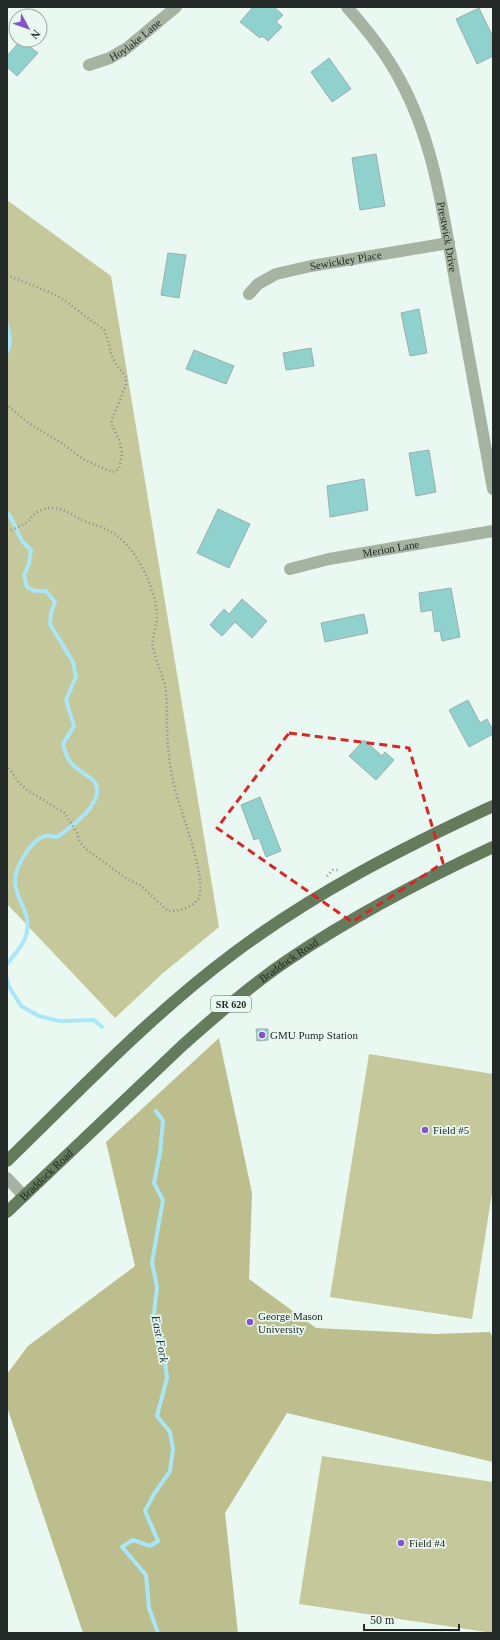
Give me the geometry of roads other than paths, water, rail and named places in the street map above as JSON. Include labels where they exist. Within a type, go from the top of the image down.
[{"type":"main road","points":[[7,1161],[159,1016],[234,953],[302,906],[360,872],[428,836],[493,806]]},
{"type":"main road","name":"Braddock Road","points":[[7,1212],[189,1040],[287,961],[375,905],[493,847]]},
{"type":"street","name":"Hoylake Lane","points":[[89,65],[110,58],[127,48],[176,7]]},
{"type":"street","name":"Prestwick Drive","points":[[347,7],[387,57],[401,80],[417,115],[430,151],[444,211],[493,489]]},
{"type":"street","name":"Sewickley Place","points":[[249,294],[258,284],[276,274],[311,266],[449,242]]},
{"type":"street","name":"Merion Lane","points":[[290,569],[329,559],[493,531]]},
{"type":"street","points":[[7,1178],[24,1196]]},
{"type":"waterway","name":"East Fork","points":[[7,324],[10,342],[7,352]]},
{"type":"waterway","name":"East Fork","points":[[7,513],[10,516],[22,541],[31,550],[29,564],[24,575],[27,587],[35,591],[46,591],[55,602],[51,613],[50,624],[73,662],[76,677],[66,700],[74,726],[63,744],[64,749],[72,764],[93,780],[97,788],[93,804],[79,820],[57,837],[46,836],[40,838],[25,854],[21,861],[15,880],[18,894],[26,913],[28,928],[23,943],[7,964]]},
{"type":"waterway","name":"East Fork","points":[[7,979],[8,985],[21,1006],[39,1016],[59,1021],[94,1020],[102,1027]]},
{"type":"waterway","name":"East Fork","points":[[156,1111],[163,1121],[160,1153],[154,1183],[163,1200],[152,1262],[157,1287],[154,1314],[163,1346],[167,1378],[157,1416],[170,1432],[173,1449],[170,1471],[154,1494],[145,1511],[158,1541],[150,1546],[133,1540],[122,1547],[146,1575],[149,1608],[158,1633]]},
{"type":"place","name":"GMU Pump Station","points":[[262,1035]]},
{"type":"place","name":"Field #5","points":[[425,1130]]},
{"type":"place","name":"George Mason University","points":[[250,1322]]},
{"type":"place","name":"Field #4","points":[[401,1543]]}]
